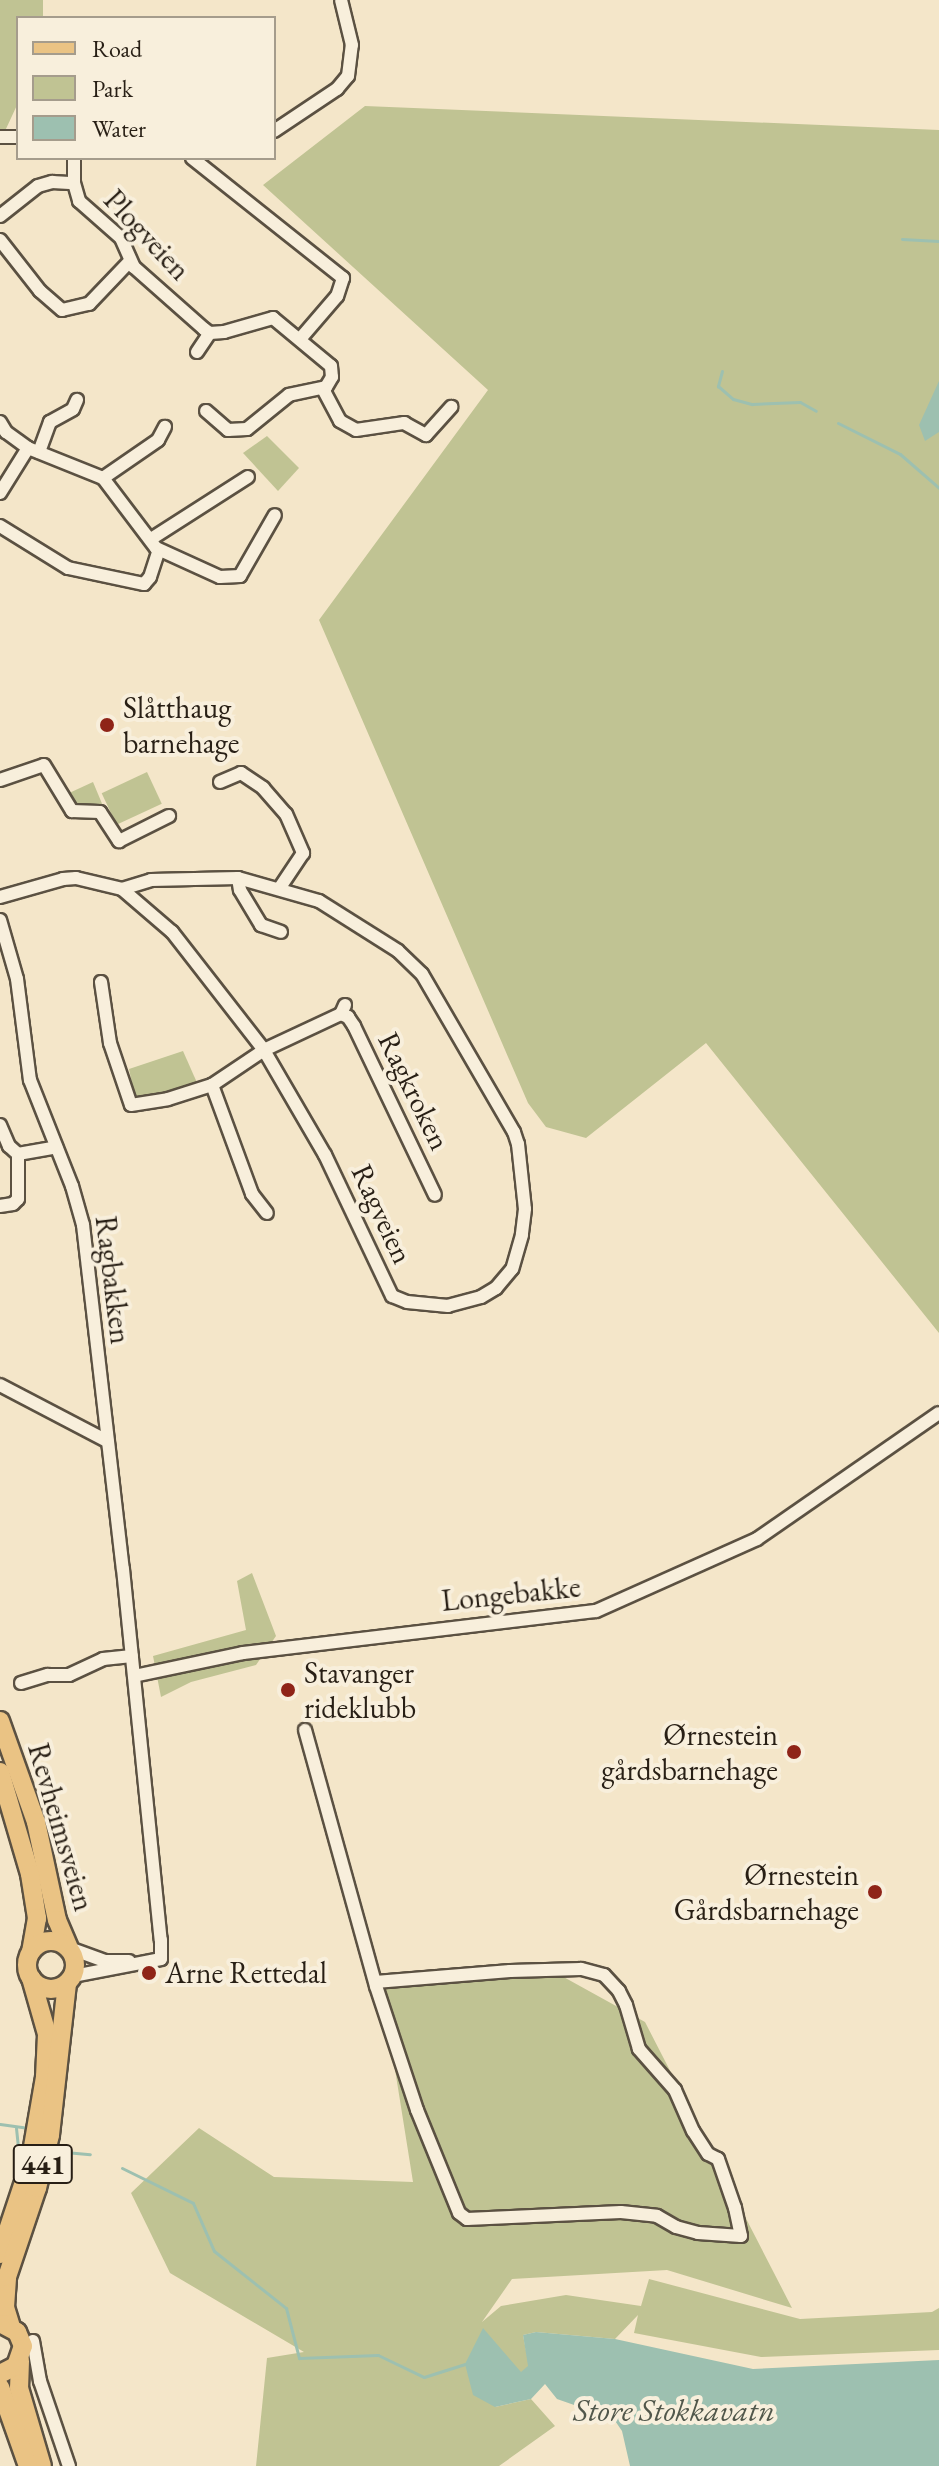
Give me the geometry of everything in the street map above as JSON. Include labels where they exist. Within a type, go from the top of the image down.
[{"type":"main road","name":"Revheimsveien","points":[[0,1721],[36,1822],[57,1920],[69,1948]]},
{"type":"main road","name":"Revheimsveien","points":[[0,1772],[30,1874],[37,1918],[31,1951]]},
{"type":"main road","points":[[31,1951],[49,1941],[69,1948]]},
{"type":"main road","name":"441","points":[[42,2466],[19,2388],[23,2346],[6,2326],[4,2294],[8,2247],[43,2168],[51,2078],[70,1980],[76,1964],[69,1948]]},
{"type":"main road","name":"441","points":[[31,1951],[27,1962],[47,2034],[51,2078]]},
{"type":"main road","points":[[31,1978],[50,1989],[70,1980]]},
{"type":"main road","points":[[0,2374],[11,2370],[20,2361]]},
{"type":"main road","points":[[0,2387],[28,2466]]},
{"type":"street","points":[[276,130],[327,96],[348,76],[352,45],[341,0]]},
{"type":"street","name":"Plogveien","points":[[74,160],[74,183],[79,201],[121,238],[130,261],[210,333]]},
{"type":"street","points":[[195,160],[343,278],[337,296],[300,339]]},
{"type":"street","points":[[0,216],[38,186],[52,182],[74,183]]},
{"type":"street","points":[[0,240],[34,284],[62,310],[89,304],[130,261]]},
{"type":"street","points":[[197,352],[210,333],[273,318],[331,366],[331,381],[323,389],[289,395],[243,430],[228,430],[206,411]]},
{"type":"street","points":[[323,389],[340,421],[356,430],[404,423],[426,435],[451,407]]},
{"type":"street","points":[[0,493],[34,450],[50,422],[73,409],[77,400]]},
{"type":"street","points":[[0,422],[6,432],[34,450],[103,478],[155,544],[230,579],[244,569],[263,530],[275,515]]},
{"type":"street","points":[[103,478],[158,440],[165,427]]},
{"type":"street","points":[[0,526],[68,568],[144,584],[150,577],[155,544],[248,477]]},
{"type":"street","points":[[0,780],[44,765],[72,811],[100,812],[119,841],[169,816]]},
{"type":"street","points":[[220,782],[241,773],[263,788],[286,814],[303,853],[279,889]]},
{"type":"street","points":[[238,878],[240,890],[261,925],[281,932]]},
{"type":"street","name":"Ragveien","points":[[0,897],[63,879],[122,889],[151,880],[238,878],[319,901],[412,963],[429,985],[514,1132],[522,1162],[525,1209],[515,1261],[496,1288],[481,1297],[448,1306],[407,1302],[392,1296],[325,1155],[264,1050],[172,932],[122,889]]},
{"type":"street","name":"Ragbakken","points":[[0,920],[17,979],[30,1080],[72,1186],[83,1225],[132,1656],[161,1959],[144,1961]]},
{"type":"street","name":"Ragkroken","points":[[101,982],[110,1043],[131,1105],[155,1103],[212,1085],[264,1050],[343,1010],[354,1026],[435,1195]]},
{"type":"street","points":[[212,1085],[252,1194],[267,1213]]},
{"type":"street","points":[[0,1125],[9,1146],[18,1154],[18,1199],[13,1204],[0,1206]]},
{"type":"street","points":[[18,1154],[56,1147]]},
{"type":"street","points":[[0,1385],[107,1441]]},
{"type":"street","name":"Longebakke","points":[[134,1676],[243,1653],[596,1611],[757,1539],[939,1413]]},
{"type":"street","points":[[21,1683],[48,1675],[69,1675],[103,1659],[132,1656]]},
{"type":"street","points":[[305,1730],[375,1982],[417,2110],[459,2213],[467,2219],[621,2212],[657,2216],[698,2233],[741,2236],[718,2159],[708,2154],[693,2131],[675,2090],[639,2049],[626,2005],[604,1975],[581,1969],[510,1971],[375,1982]]},
{"type":"street","points":[[69,1948],[105,1961],[144,1961]]},
{"type":"street","points":[[70,1980],[144,1961]]},
{"type":"street","points":[[33,2341],[40,2381],[69,2466]]},
{"type":"green space","points":[[0,0],[43,0],[43,16],[16,16],[16,107],[5,131],[0,131]]},
{"type":"green space","points":[[365,106],[939,130],[939,1333],[706,1043],[586,1138],[546,1127],[528,1103],[319,620],[488,390],[263,185]]},
{"type":"green space","points":[[267,436],[299,468],[278,491],[243,453]]},
{"type":"green space","points":[[147,772],[162,804],[116,825],[102,793]]},
{"type":"green space","points":[[93,782],[103,806],[77,808],[67,794]]},
{"type":"green space","points":[[183,1051],[198,1085],[140,1103],[135,1098],[129,1069]]},
{"type":"green space","points":[[252,1573],[276,1636],[256,1665],[191,1682],[161,1697],[153,1656],[246,1630],[237,1581]]},
{"type":"green space","points":[[560,1975],[645,2022],[792,2308],[667,2270],[512,2279],[482,2322],[501,2306],[566,2295],[641,2306],[649,2279],[800,2319],[932,2312],[939,2308],[939,2350],[761,2357],[634,2333],[638,2315],[615,2339],[536,2332],[523,2335],[529,2366],[495,2407],[531,2399],[555,2426],[499,2466],[256,2466],[267,2358],[304,2352],[170,2273],[131,2193],[199,2128],[274,2177],[413,2182],[382,1988]]},
{"type":"water","points":[[939,381],[939,432],[925,441],[919,425]]},
{"type":"water","name":"Store Stokkavatn","points":[[483,2328],[521,2372],[528,2366],[523,2335],[536,2332],[615,2339],[753,2369],[939,2360],[939,2466],[630,2466],[622,2431],[607,2409],[577,2406],[557,2399],[545,2384],[531,2399],[495,2407],[473,2395],[465,2364]]},
{"type":"waterway","points":[[902,239],[939,241]]},
{"type":"waterway","points":[[722,371],[718,386],[733,399],[752,404],[800,402],[816,411]]},
{"type":"waterway","points":[[838,423],[900,454],[939,488]]},
{"type":"waterway","points":[[0,2124],[29,2128]]},
{"type":"waterway","points":[[16,2128],[19,2159],[23,2158]]},
{"type":"waterway","points":[[54,2151],[90,2154]]},
{"type":"waterway","points":[[122,2168],[193,2203],[214,2251],[286,2308],[299,2358],[378,2355],[424,2377],[465,2364]]},
{"type":"place","name":"Slåtthaug barnehage","points":[[107,725]]},
{"type":"place","name":"Stavanger rideklubb","points":[[288,1690]]},
{"type":"place","name":"Ørnestein gårdsbarnehage","points":[[794,1752]]},
{"type":"place","name":"Ørnestein Gårdsbarnehage","points":[[875,1892]]},
{"type":"place","name":"Arne Rettedal","points":[[149,1973]]}]
